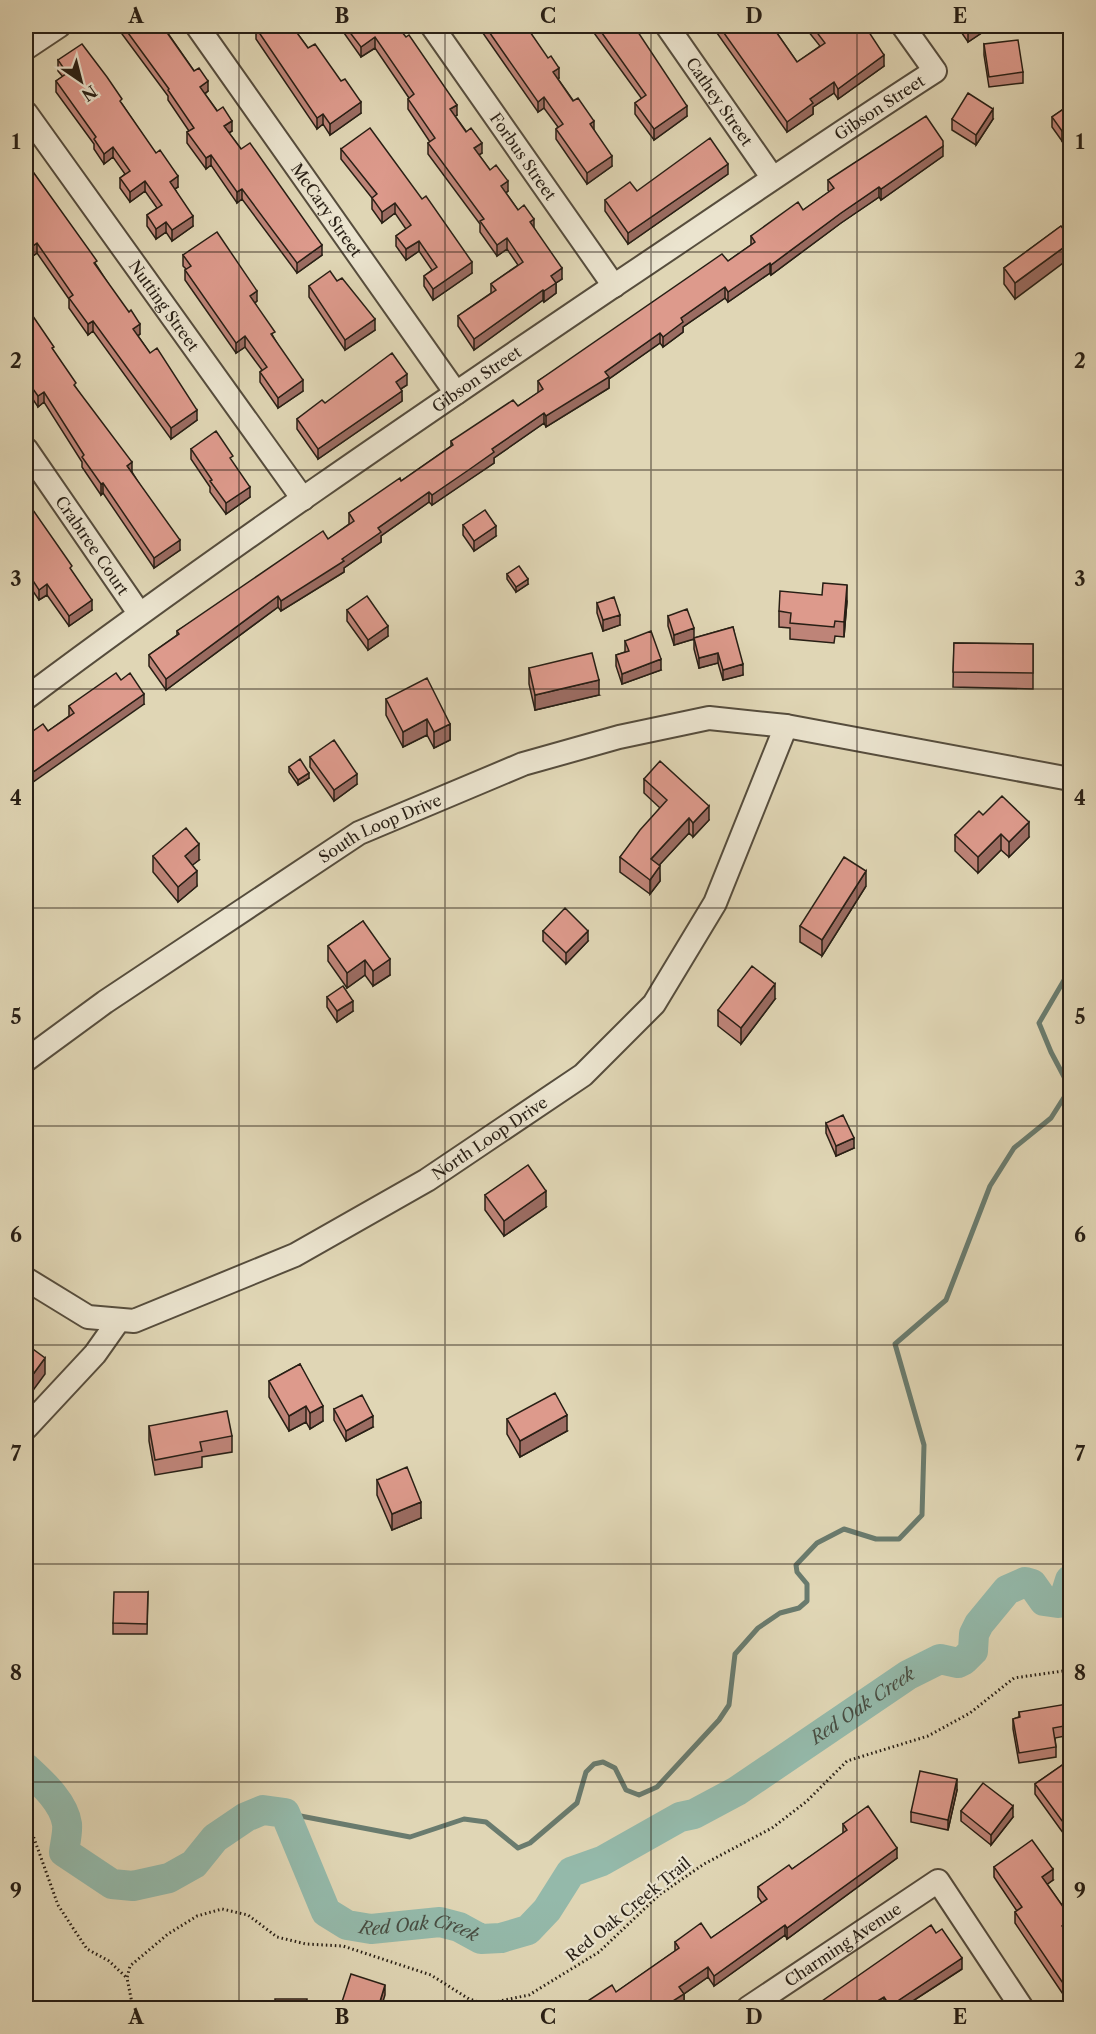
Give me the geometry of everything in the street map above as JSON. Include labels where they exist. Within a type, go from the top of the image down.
[{"type":"street","points":[[26,48],[59,26]]},
{"type":"street","name":"McCary Street","points":[[197,26],[456,393]]},
{"type":"street","name":"Forbus Street","points":[[432,26],[614,286]]},
{"type":"street","name":"Cathey Street","points":[[667,26],[772,177]]},
{"type":"street","name":"Gibson Street","points":[[26,698],[139,613],[456,393],[772,177],[935,71],[903,26]]},
{"type":"street","name":"Nutting Street","points":[[26,113],[303,499]]},
{"type":"street","name":"Crabtree Court","points":[[26,449],[139,613]]},
{"type":"street","name":"South Loop Drive","points":[[26,1060],[105,1002],[359,833],[523,764],[619,737],[709,718],[786,726],[1071,779]]},
{"type":"street","name":"North Loop Drive","points":[[26,1279],[88,1317],[134,1322],[295,1255],[428,1180],[583,1075],[654,1004],[715,903],[786,726]]},
{"type":"street","points":[[26,1428],[95,1354],[119,1320]]},
{"type":"street","name":"Charming Avenue","points":[[748,2008],[938,1881],[1022,2008]]},
{"type":"path","name":"Red Oak Creek Trail","points":[[127,1978],[130,1966],[168,1934],[197,1916],[222,1909],[248,1915],[277,1937],[306,1944],[343,1946],[430,1975],[469,1999],[485,2004],[529,1995],[599,1952],[659,1895],[704,1864],[772,1828],[807,1801],[847,1761],[928,1736],[970,1713],[1014,1678],[1071,1670]]},
{"type":"path","points":[[26,1815],[58,1905],[87,1949],[109,1961],[127,1978],[133,2008]]},
{"type":"building","points":[[123,26],[165,26],[163,27],[194,71],[199,68],[208,81],[200,87],[217,111],[223,107],[232,121],[224,126],[241,149],[250,143],[322,245],[297,263],[242,189],[237,192],[211,155],[206,158],[187,132],[194,128]]},
{"type":"building","points":[[292,26],[308,48],[315,44],[341,81],[345,79],[361,102],[330,124],[323,114],[317,118],[256,28]]},
{"type":"building","points":[[345,26],[397,26],[406,37],[409,35],[457,105],[450,109],[466,132],[471,128],[482,143],[474,148],[490,170],[496,165],[508,181],[501,186],[518,210],[524,205],[534,219],[530,222],[562,268],[551,276],[556,283],[474,339],[458,316],[496,290],[491,284],[523,262],[507,238],[497,245],[480,221],[484,219],[428,143],[435,138],[408,99],[414,94],[375,37],[361,47]]},
{"type":"building","points":[[485,26],[526,26],[548,58],[551,56],[559,68],[553,72],[573,101],[578,98],[594,121],[590,124],[612,156],[587,173],[556,129],[563,124],[544,97],[538,102]]},
{"type":"building","points":[[597,26],[634,26],[687,106],[654,129],[635,103],[646,95]]},
{"type":"building","points":[[719,26],[772,26],[797,62],[825,43],[812,26],[865,26],[884,55],[838,89],[834,82],[810,99],[813,103],[787,122]]},
{"type":"building","points":[[964,26],[977,26],[968,32]]},
{"type":"building","points":[[1018,40],[1023,72],[989,77],[984,44]]},
{"type":"building","points":[[82,44],[122,99],[120,101],[156,153],[160,150],[178,176],[170,182],[193,216],[172,230],[166,222],[156,229],[147,215],[162,205],[145,181],[130,192],[120,178],[130,171],[113,147],[104,154],[94,139],[96,137],[56,81],[67,73],[58,60]]},
{"type":"building","points":[[968,93],[993,109],[976,135],[952,119]]},
{"type":"building","points":[[1071,104],[1071,125],[1062,131],[1052,117]]},
{"type":"building","points":[[926,116],[943,141],[943,146],[881,189],[879,187],[841,213],[771,265],[770,263],[728,292],[725,287],[681,318],[683,322],[663,337],[660,333],[605,372],[609,377],[546,416],[544,413],[492,449],[494,452],[470,469],[432,495],[429,492],[378,528],[381,532],[342,559],[344,561],[281,601],[278,596],[166,679],[149,655],[179,634],[177,631],[323,531],[328,539],[354,521],[349,513],[400,478],[401,481],[453,445],[451,441],[513,400],[518,406],[543,389],[538,381],[722,254],[728,261],[755,242],[751,236],[798,202],[803,210],[834,188],[828,180]]},
{"type":"building","points":[[370,128],[422,199],[426,196],[472,262],[433,289],[424,276],[437,267],[419,241],[406,249],[396,236],[411,225],[395,203],[382,212],[372,198],[377,194],[341,149]]},
{"type":"building","points":[[710,138],[728,164],[628,233],[605,200],[630,182],[637,191]]},
{"type":"building","points":[[26,162],[97,261],[94,263],[140,324],[133,329],[150,353],[157,348],[197,410],[171,428],[93,321],[88,324],[69,298],[73,295],[37,243],[30,248],[26,241]]},
{"type":"building","points":[[1061,226],[1071,242],[1015,283],[1004,268]]},
{"type":"building","points":[[217,232],[257,291],[250,296],[275,332],[271,334],[303,380],[278,398],[260,372],[267,367],[245,336],[236,343],[185,270],[191,266],[183,255]]},
{"type":"building","points":[[330,271],[337,281],[342,278],[375,319],[345,340],[309,286]]},
{"type":"building","points":[[26,306],[76,383],[74,385],[132,462],[127,466],[180,540],[154,558],[103,483],[101,484],[82,457],[84,455],[44,392],[38,396],[28,382],[30,380],[26,374]]},
{"type":"building","points":[[392,353],[407,374],[396,382],[402,391],[318,449],[297,419],[322,400],[325,403]]},
{"type":"building","points":[[216,431],[233,456],[230,458],[250,487],[226,503],[191,449]]},
{"type":"building","points":[[26,500],[72,566],[70,568],[92,600],[69,616],[47,584],[39,590],[26,570],[26,560],[31,557],[26,549]]},
{"type":"building","points":[[485,510],[496,526],[474,541],[463,525]]},
{"type":"building","points":[[519,566],[528,579],[516,587],[507,574]]},
{"type":"building","points":[[823,583],[847,585],[844,622],[835,621],[834,627],[790,623],[791,613],[779,611],[780,591],[822,595]]},
{"type":"building","points":[[367,596],[388,626],[368,640],[347,610]]},
{"type":"building","points":[[614,597],[620,615],[603,620],[597,603]]},
{"type":"building","points":[[687,609],[694,628],[674,635],[668,616]]},
{"type":"building","points":[[733,627],[743,664],[723,670],[718,653],[699,658],[694,638]]},
{"type":"building","points":[[651,631],[661,659],[622,674],[616,655],[629,651],[625,641]]},
{"type":"building","points":[[954,643],[1033,644],[1033,673],[953,672]]},
{"type":"building","points":[[592,653],[599,680],[535,695],[529,668]]},
{"type":"building","points":[[116,673],[121,680],[130,673],[144,694],[26,777],[26,736],[43,724],[48,731],[74,713],[69,706]]},
{"type":"building","points":[[427,678],[450,724],[434,732],[427,719],[403,732],[386,699]]},
{"type":"building","points":[[334,740],[357,774],[334,790],[310,757]]},
{"type":"building","points":[[300,759],[309,773],[298,780],[289,767]]},
{"type":"building","points":[[660,761],[709,806],[693,823],[689,818],[651,859],[660,866],[650,880],[620,857],[667,800],[644,779]]},
{"type":"building","points":[[1002,796],[1029,822],[1009,842],[1001,834],[978,857],[955,835],[979,811],[983,815]]},
{"type":"building","points":[[186,828],[199,844],[185,856],[197,871],[178,887],[153,856]]},
{"type":"building","points":[[844,857],[866,871],[822,940],[800,926]]},
{"type":"building","points":[[565,908],[588,931],[566,953],[543,931]]},
{"type":"building","points":[[363,921],[390,959],[373,971],[365,960],[347,973],[328,946]]},
{"type":"building","points":[[752,966],[775,984],[741,1028],[718,1010]]},
{"type":"building","points":[[343,986],[353,1001],[337,1011],[327,997]]},
{"type":"building","points":[[843,1115],[854,1138],[836,1146],[826,1123]]},
{"type":"building","points":[[528,1165],[546,1191],[504,1221],[485,1195]]},
{"type":"building","points":[[26,1344],[45,1358],[26,1384]]},
{"type":"building","points":[[300,1364],[323,1406],[310,1413],[306,1406],[289,1416],[269,1381]]},
{"type":"building","points":[[555,1393],[567,1415],[520,1441],[507,1419]]},
{"type":"building","points":[[362,1395],[373,1416],[346,1431],[334,1409]]},
{"type":"building","points":[[227,1411],[232,1436],[200,1442],[202,1451],[155,1460],[149,1426]]},
{"type":"building","points":[[407,1467],[421,1502],[392,1514],[377,1480]]},
{"type":"building","points":[[114,1592],[148,1592],[147,1624],[113,1623]]},
{"type":"building","points":[[1067,1704],[1070,1725],[1053,1728],[1056,1747],[1019,1753],[1013,1719],[1020,1717],[1019,1712]]},
{"type":"building","points":[[1071,1759],[1071,1833],[1035,1784]]},
{"type":"building","points":[[920,1771],[957,1779],[948,1820],[911,1812]]},
{"type":"building","points":[[983,1783],[1013,1806],[991,1835],[961,1811]]},
{"type":"building","points":[[868,1806],[897,1848],[787,1928],[785,1925],[714,1976],[708,1967],[679,1987],[684,1994],[662,2008],[577,2008],[612,1985],[616,1992],[679,1948],[675,1942],[701,1923],[711,1938],[767,1899],[758,1887],[789,1865],[792,1869],[847,1830],[843,1824]]},
{"type":"building","points":[[1032,1840],[1053,1869],[1042,1877],[1071,1918],[1062,1926],[1071,1938],[1071,1995],[1015,1912],[1022,1907],[994,1867]]},
{"type":"building","points":[[931,1925],[936,1933],[942,1929],[962,1958],[890,2006],[884,1997],[866,2008],[812,2008]]},
{"type":"building","points":[[351,1974],[385,1985],[378,2008],[340,2008]]},
{"type":"building","points":[[275,1999],[307,1999],[307,2008],[275,2008]]},
{"type":"waterway","points":[[1070,970],[1039,1023],[1070,1088]]},
{"type":"waterway","points":[[285,1813],[410,1837],[464,1819],[486,1822],[518,1848],[530,1843],[577,1803],[586,1772],[594,1764],[603,1762],[615,1768],[626,1790],[639,1795],[657,1787],[719,1720],[729,1705],[735,1654],[758,1628],[780,1613],[799,1608],[807,1601],[807,1584],[797,1572],[796,1565],[817,1543],[844,1529],[876,1539],[899,1539],[922,1515],[924,1445],[895,1344],[946,1300],[990,1186],[1014,1148],[1051,1118],[1070,1088]]},
{"type":"waterway","name":"Red Oak Creek","points":[[26,1768],[57,1800],[65,1816],[67,1834],[64,1852],[112,1884],[133,1886],[169,1878],[194,1864],[215,1838],[246,1817],[263,1810],[285,1813],[326,1912],[347,1925],[371,1929],[440,1922],[459,1927],[481,1939],[501,1938],[528,1930],[547,1910],[571,1872],[602,1861],[680,1817],[694,1814],[737,1791],[908,1675],[940,1659],[958,1663],[964,1660],[973,1651],[974,1634],[979,1624],[1007,1590],[1025,1582],[1032,1584],[1044,1601],[1058,1603],[1064,1599],[1070,1580]]}]
